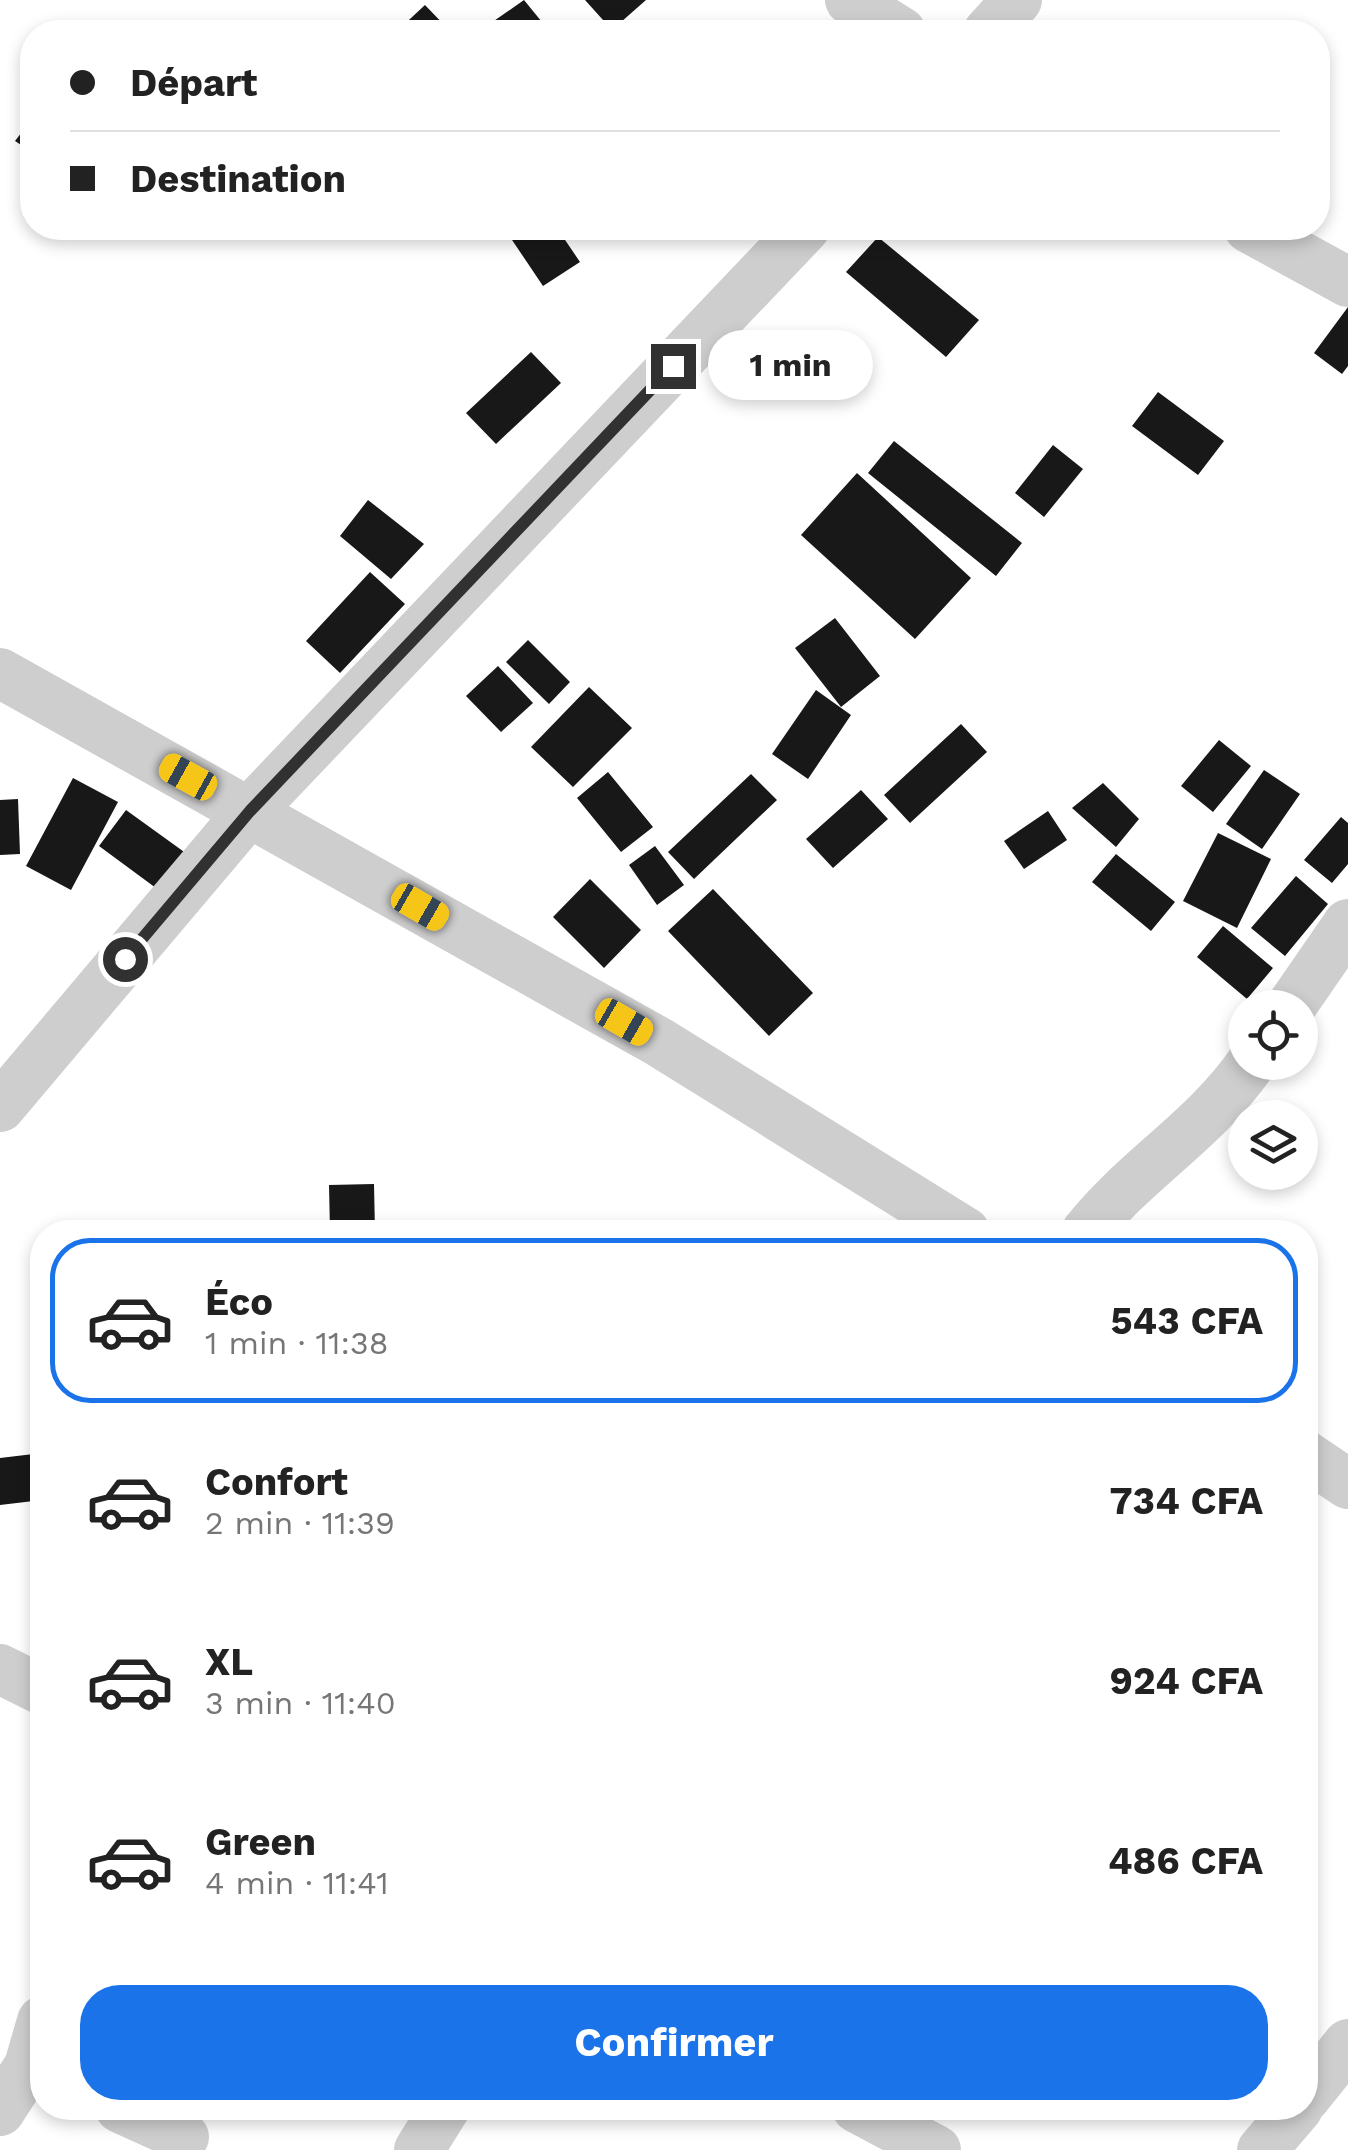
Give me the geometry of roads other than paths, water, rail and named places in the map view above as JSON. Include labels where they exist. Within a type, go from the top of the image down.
[{"type":"street","points":[[850,0],[882,20]]},
{"type":"street","points":[[999,20],[1017,0]]},
{"type":"street","points":[[0,1107],[250,811],[794,240]]},
{"type":"street","points":[[1271,240],[1348,282]]},
{"type":"street","points":[[0,673],[658,1042],[946,1220]]},
{"type":"street","points":[[1302,990],[1348,924]]},
{"type":"street","points":[[1097,1220],[1145,1169],[1213,1112],[1238,1080]]},
{"type":"street","points":[[1318,1464],[1348,1484]]},
{"type":"street","points":[[0,1668],[30,1684]]},
{"type":"street","points":[[1318,2082],[1348,2044]]},
{"type":"street","points":[[0,2111],[30,2065]]},
{"type":"street","points":[[147,2120],[184,2136]]},
{"type":"street","points":[[419,2150],[438,2120]]},
{"type":"street","points":[[879,2120],[936,2150]]},
{"type":"street","points":[[1262,2150],[1288,2120]]}]
